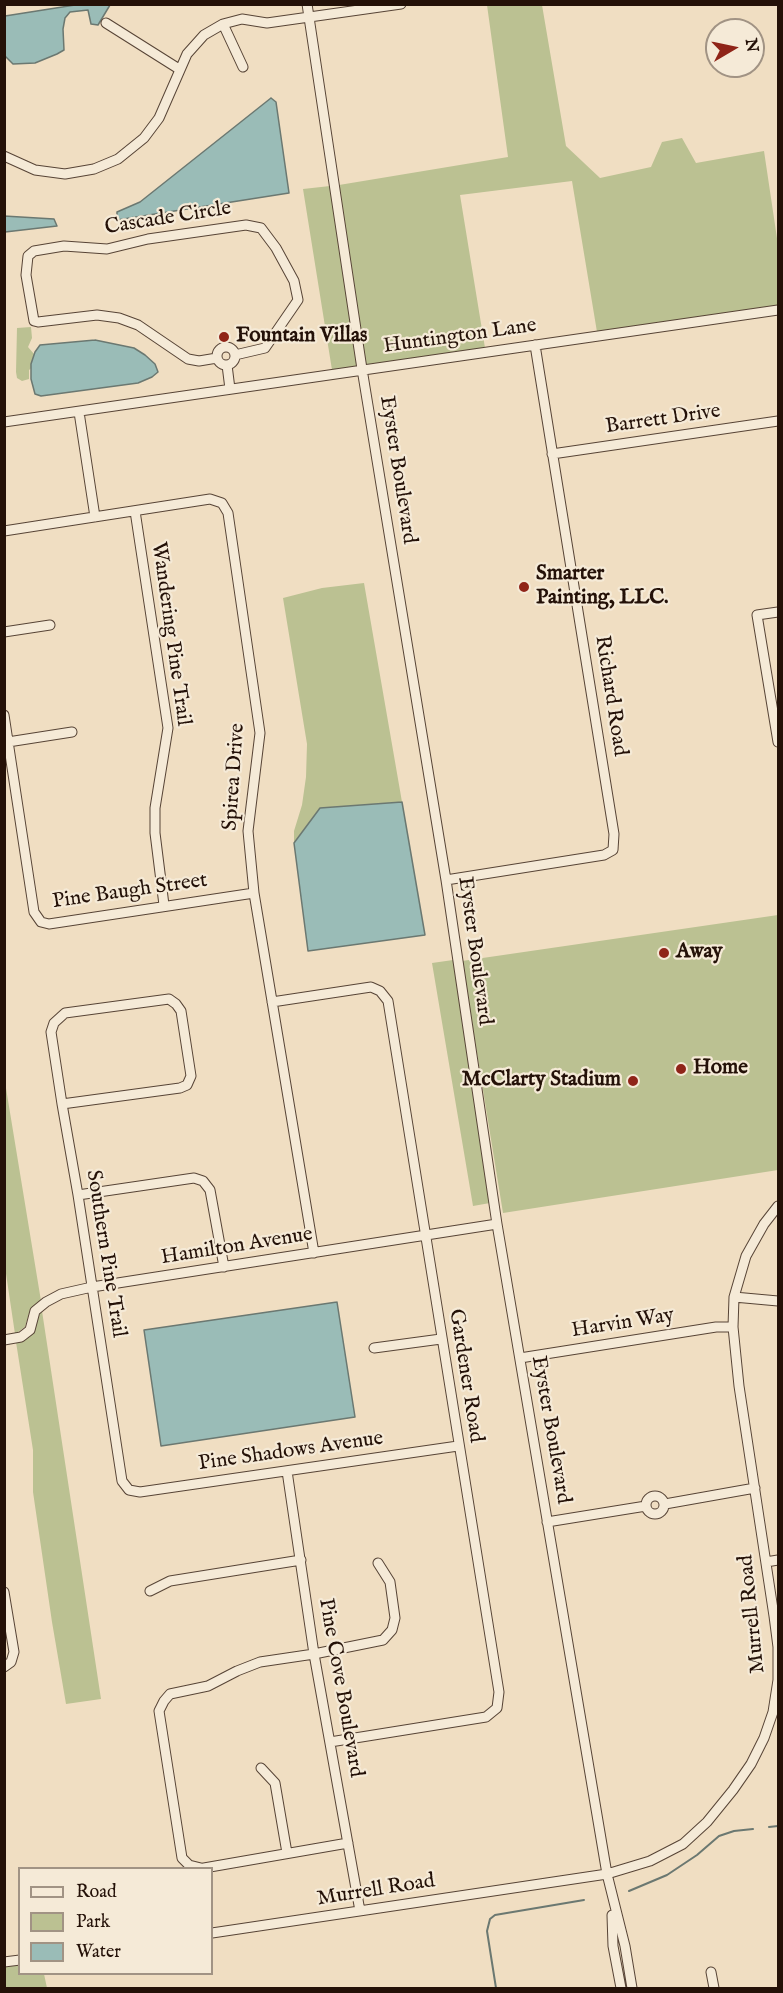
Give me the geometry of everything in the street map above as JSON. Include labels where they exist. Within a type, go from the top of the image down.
[{"type":"street","name":"Eyster Boulevard","points":[[307,4],[362,369],[446,879],[498,1224],[607,1874],[625,1946],[632,1989]]},
{"type":"street","points":[[4,156],[35,170],[65,174],[94,169],[118,159],[144,138],[159,118],[187,54],[204,35],[223,24],[242,19],[267,23],[401,4]]},
{"type":"street","points":[[106,23],[179,69]]},
{"type":"street","points":[[223,24],[243,67]]},
{"type":"street","name":"Cascade Circle","points":[[246,225],[261,228],[276,248],[294,281],[298,300],[265,348],[235,355],[231,349],[224,347],[218,351],[217,358],[189,359],[138,326],[119,318],[96,315],[34,321],[26,274],[28,256],[34,251],[64,246],[107,249],[148,239],[246,225]]},
{"type":"street","name":"Huntington Lane","points":[[4,422],[778,310]]},
{"type":"street","name":"Richard Road","points":[[446,879],[604,855],[613,850],[614,834],[535,345]]},
{"type":"street","points":[[217,358],[220,363],[227,365],[233,361],[235,355]]},
{"type":"street","points":[[227,365],[230,389]]},
{"type":"street","points":[[79,412],[95,517]]},
{"type":"street","name":"Barrett Drive","points":[[552,454],[778,421]]},
{"type":"street","name":"Spirea Drive","points":[[4,531],[210,499],[222,503],[228,513],[260,733],[248,831],[254,893],[314,1253]]},
{"type":"street","name":"Wandering Pine Trail","points":[[135,511],[168,728],[154,833],[164,905]]},
{"type":"street","points":[[778,612],[757,615],[778,742]]},
{"type":"street","points":[[4,632],[50,625]]},
{"type":"street","name":"Pine Baugh Street","points":[[4,715],[34,912],[41,922],[49,924],[254,893]]},
{"type":"street","points":[[8,742],[72,732]]},
{"type":"street","name":"Gardener Road","points":[[272,1002],[371,987],[380,991],[388,1001],[499,1692],[497,1708],[486,1717],[330,1742]]},
{"type":"street","name":"Southern Pine Trail","points":[[62,1104],[180,1088],[187,1085],[191,1076],[181,1011],[176,1004],[169,999],[65,1013],[54,1023],[51,1032],[62,1104],[78,1195],[122,1481],[129,1490]]},
{"type":"street","points":[[78,1195],[194,1178],[203,1181],[210,1190],[224,1267]]},
{"type":"street","name":"Murrell Road","points":[[213,1933],[607,1874],[651,1861],[683,1844],[707,1822],[751,1764],[773,1712],[778,1680],[778,1647],[739,1386],[733,1327],[734,1297],[746,1256],[764,1224],[778,1206]]},
{"type":"street","name":"Hamilton Avenue","points":[[4,1340],[21,1337],[30,1330],[35,1311],[61,1294],[92,1287],[498,1224]]},
{"type":"street","points":[[734,1297],[778,1301]]},
{"type":"street","name":"Harvin Way","points":[[520,1358],[714,1327],[733,1327]]},
{"type":"street","points":[[374,1348],[441,1339]]},
{"type":"street","name":"Pine Shadows Avenue","points":[[129,1490],[140,1492],[458,1446]]},
{"type":"street","name":"Pine Cove Boulevard","points":[[287,1471],[314,1654],[360,1911]]},
{"type":"street","points":[[548,1522],[646,1506],[650,1512],[655,1514],[661,1512],[664,1504],[755,1488]]},
{"type":"street","points":[[150,1591],[170,1581],[301,1560]]},
{"type":"street","points":[[766,1562],[778,1560]]},
{"type":"street","points":[[196,1867],[189,1865],[182,1858],[159,1712],[164,1701],[170,1694],[208,1686],[260,1662],[372,1644],[383,1640],[392,1630],[395,1618],[390,1582],[378,1563]]},
{"type":"street","points":[[4,1592],[14,1652],[12,1662],[4,1667]]},
{"type":"street","points":[[261,1768],[276,1783],[287,1853]]},
{"type":"street","points":[[213,1867],[348,1843]]},
{"type":"street","name":"Eyster Boulevard","points":[[612,1901],[613,1946],[621,1989]]},
{"type":"street","points":[[711,1972],[714,1989]]},
{"type":"green space","points":[[487,5],[542,5],[566,146],[600,178],[651,167],[662,142],[682,138],[696,163],[764,151],[778,245],[778,306],[597,332],[572,181],[460,195],[485,348],[366,365],[339,185],[508,157]]},
{"type":"green space","points":[[330,186],[357,366],[332,370],[303,189]]},
{"type":"green space","points":[[31,327],[32,338],[28,347],[34,354],[34,366],[29,370],[29,379],[22,381],[17,378],[16,372],[17,328]]},
{"type":"green space","points":[[364,583],[402,802],[320,808],[294,843],[294,831],[302,805],[306,777],[307,744],[283,598],[322,588]]},
{"type":"green space","name":"McClarty Stadium","points":[[778,915],[778,1170],[503,1213],[462,961]]},
{"type":"green space","points":[[453,960],[490,1203],[473,1206],[432,963]]},
{"type":"green space","points":[[4,1076],[41,1301],[30,1310],[25,1327],[15,1334],[5,1267]]},
{"type":"green space","points":[[42,1311],[101,1699],[66,1704],[33,1492],[33,1450],[16,1342]]},
{"type":"green space","points":[[18,1964],[18,1975],[44,1975],[47,1988],[5,1988],[4,1967]]},
{"type":"water","points":[[75,5],[110,5],[98,25],[91,24],[88,10],[70,12],[65,18],[63,29],[64,50],[57,54],[35,63],[13,64],[5,56],[5,16]]},
{"type":"water","points":[[271,98],[276,102],[289,193],[117,220],[117,212],[140,202]]},
{"type":"water","points":[[4,216],[54,219],[57,226],[5,232]]},
{"type":"water","points":[[95,340],[134,348],[155,364],[158,372],[138,383],[41,396],[35,394],[31,379],[31,364],[40,345]]},
{"type":"water","points":[[402,802],[425,935],[308,951],[294,843],[320,808]]},
{"type":"water","points":[[337,1302],[355,1417],[161,1446],[144,1330]]},
{"type":"waterway","points":[[769,1827],[778,1826]]},
{"type":"waterway","points":[[629,1891],[667,1875],[697,1855],[719,1836],[734,1831],[753,1829]]},
{"type":"waterway","points":[[496,1988],[487,1931],[490,1919],[495,1915],[584,1900]]},
{"type":"place","name":"Fountain Villas","points":[[224,337]]},
{"type":"place","name":"Smarter Painting, LLC.","points":[[524,587]]},
{"type":"place","name":"Away","points":[[664,953]]},
{"type":"place","name":"Home","points":[[681,1069]]},
{"type":"place","name":"McClarty Stadium","points":[[633,1081]]}]
